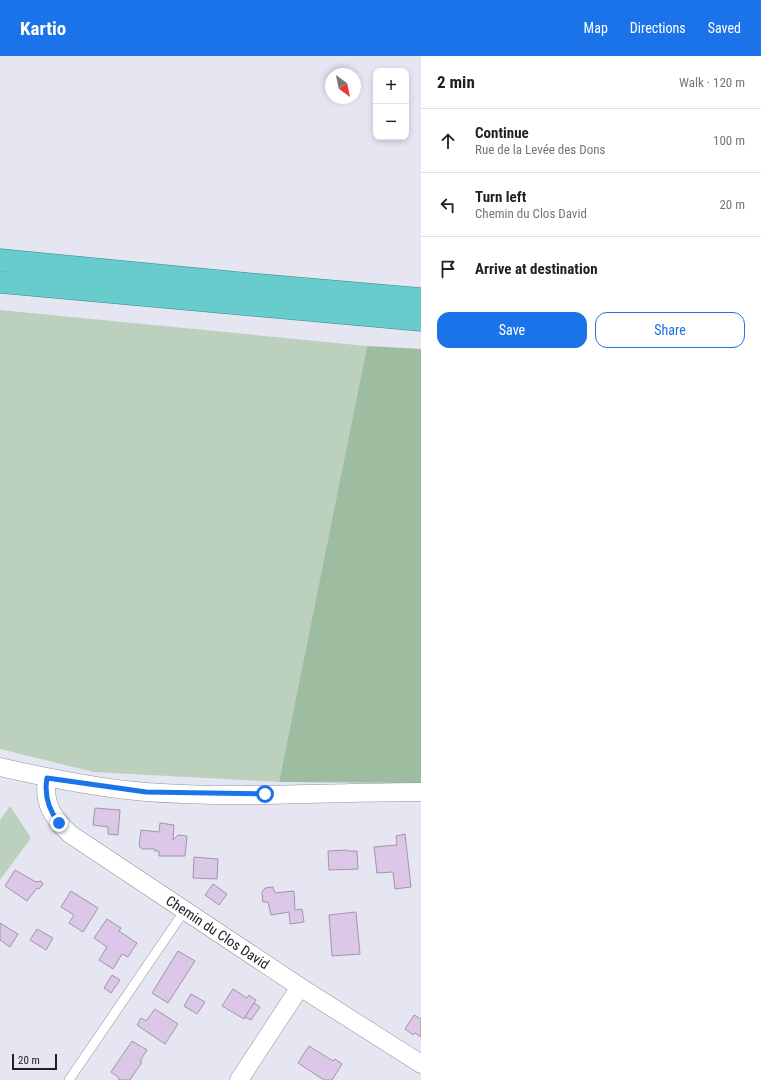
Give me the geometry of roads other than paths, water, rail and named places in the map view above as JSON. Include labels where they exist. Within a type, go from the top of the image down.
[{"type":"highway","points":[[0,260],[232,283],[421,299]]},
{"type":"highway","points":[[0,282],[421,320]]},
{"type":"street","points":[[0,767],[47,778],[129,790],[179,794],[421,792]]},
{"type":"street","name":"Chemin du Clos David","points":[[47,778],[45,790],[46,797],[53,816],[64,828],[300,987],[421,1064]]},
{"type":"street","points":[[239,1080],[300,987]]},
{"type":"lane","points":[[69,1080],[185,910]]}]
